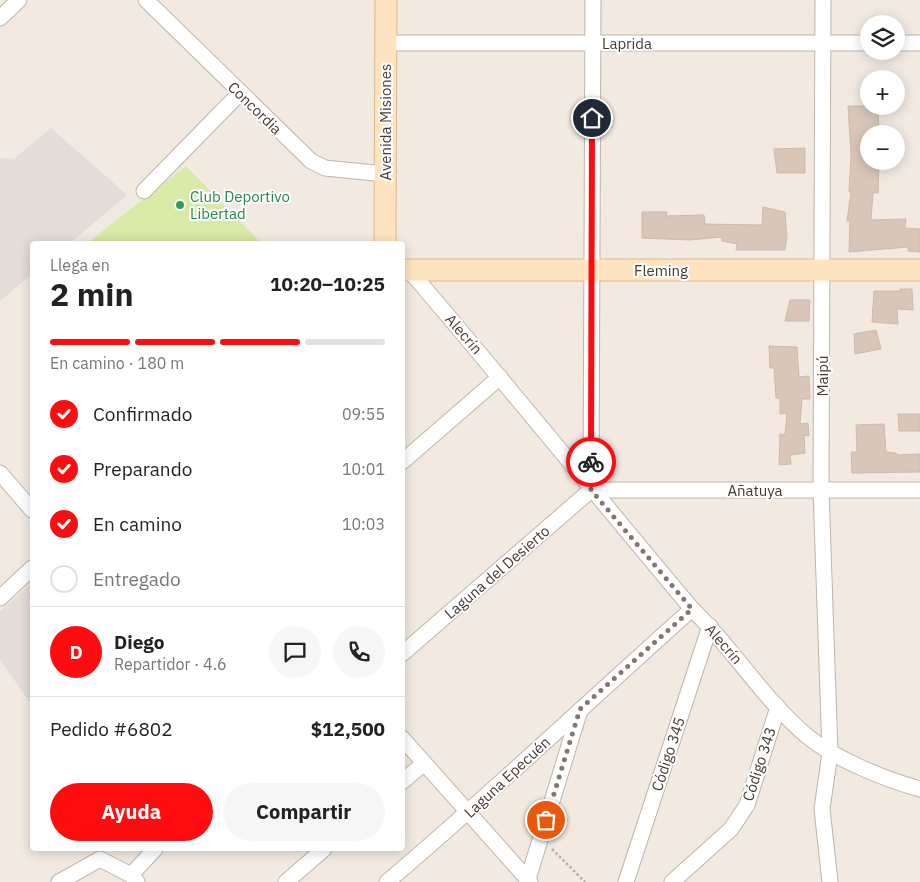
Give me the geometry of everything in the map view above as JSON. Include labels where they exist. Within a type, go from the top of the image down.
[{"type":"street","points":[[0,18],[19,0]]},
{"type":"street","name":"Concordia","points":[[146,0],[240,94],[311,161],[325,168],[385,174]]},
{"type":"street","name":"Avenida Misiones","points":[[385,241],[386,0]]},
{"type":"street","points":[[591,490],[593,0]]},
{"type":"street","name":"Maipú","points":[[823,0],[821,490],[830,753],[822,809],[830,882]]},
{"type":"street","name":"Laprida","points":[[386,42],[860,43]]},
{"type":"street","points":[[905,43],[920,43]]},
{"type":"street","points":[[144,191],[240,94]]},
{"type":"street","name":"Fleming","points":[[406,270],[920,270]]},
{"type":"street","name":"Alecrín","points":[[406,270],[500,376],[591,490],[778,707],[806,735],[830,753],[885,777],[920,788]]},
{"type":"street","points":[[405,459],[500,376]]},
{"type":"street","points":[[0,473],[30,508]]},
{"type":"street","name":"Añatuya","points":[[591,490],[920,490]]},
{"type":"street","name":"Laguna del Desierto","points":[[405,651],[591,490]]},
{"type":"street","points":[[0,598],[30,570]]},
{"type":"street","name":"Laguna Epecuén","points":[[387,882],[468,813],[692,609]]},
{"type":"street","name":"Código 345","points":[[626,882],[710,626]]},
{"type":"street","name":"Código 343","points":[[672,882],[730,829],[747,805],[778,707]]},
{"type":"street","points":[[529,881],[540,838],[580,709]]},
{"type":"street","points":[[405,741],[529,881]]},
{"type":"street","points":[[405,779],[424,763]]},
{"type":"street","points":[[61,881],[100,860],[134,879],[154,851]]},
{"type":"street","points":[[286,882],[322,851]]},
{"type":"path","points":[[540,838],[585,882]]},
{"type":"shaded area","points":[[51,128],[127,195],[73,241],[30,241],[30,276],[0,301],[0,158],[14,159]]},
{"type":"shaded area","points":[[30,585],[30,702],[0,660],[0,611]]},
{"type":"green space","name":"Club Deportivo Libertad","points":[[186,166],[259,241],[90,241]]},
{"type":"building","points":[[848,106],[860,106],[860,115],[878,115],[879,125],[860,125],[860,170],[879,170],[878,193],[873,193],[871,220],[906,219],[905,228],[920,229],[920,252],[908,251],[908,247],[849,252],[850,221],[847,221],[851,192],[849,192],[851,154]]},
{"type":"building","points":[[805,148],[805,173],[777,173],[774,149]]},
{"type":"building","points":[[763,207],[785,212],[787,237],[785,250],[736,250],[737,244],[722,241],[722,237],[690,240],[642,238],[642,212],[667,212],[666,216],[704,215],[705,224],[762,225]]},
{"type":"building","points":[[900,289],[912,289],[913,310],[897,309],[898,324],[872,322],[874,291],[900,291]]},
{"type":"building","points":[[790,300],[810,300],[809,321],[785,321]]},
{"type":"building","points":[[876,330],[881,349],[855,354],[854,334]]},
{"type":"building","points":[[769,346],[797,347],[799,377],[809,376],[810,399],[802,399],[800,424],[808,423],[809,436],[804,435],[805,453],[790,455],[791,464],[779,465],[780,434],[785,435],[787,413],[780,414],[780,398],[776,398],[774,368],[770,368]]},
{"type":"building","points":[[898,414],[920,414],[920,431],[899,431]]},
{"type":"building","points":[[884,424],[886,452],[896,453],[897,455],[920,454],[920,472],[852,473],[851,452],[857,452],[856,425]]},
{"type":"way so far","points":[[546,820],[580,709],[692,609],[591,490],[591,462]]},
{"type":"place","name":"Club Deportivo Libertad","points":[[180,205]]},
{"type":"route","points":[[591,462],[592,118]]}]
